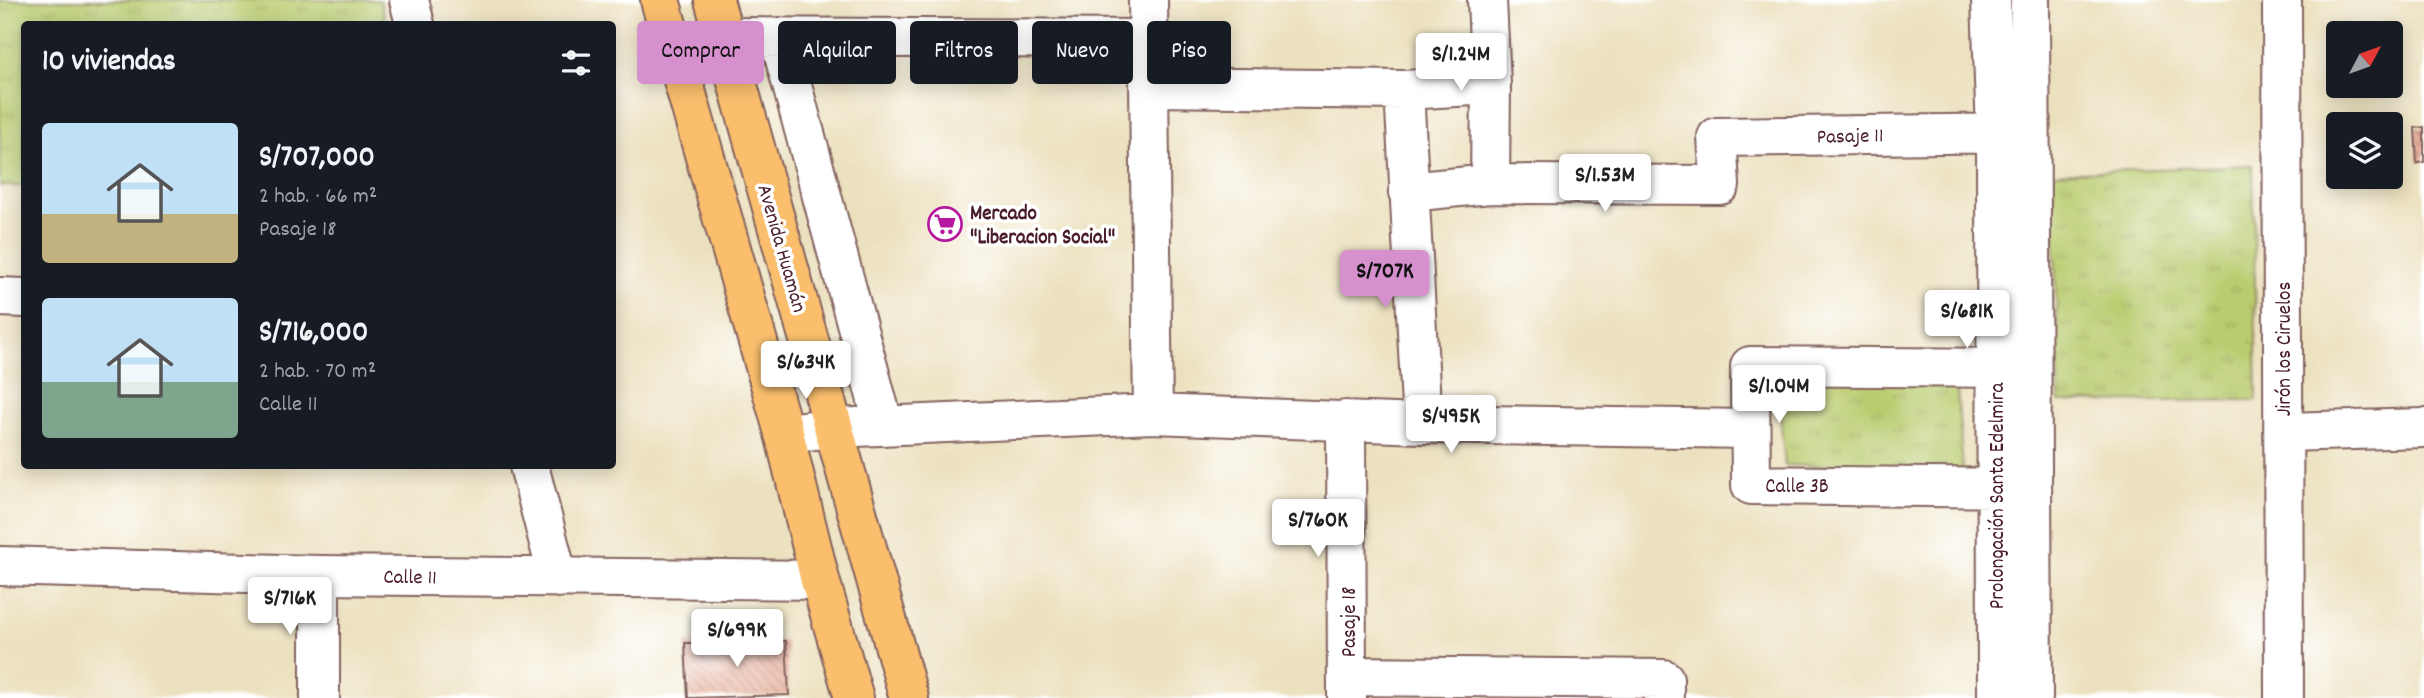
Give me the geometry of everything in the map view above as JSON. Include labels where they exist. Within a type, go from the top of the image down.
[{"type":"main road","points":[[660,0],[784,433],[820,580],[855,698]]},
{"type":"main road","name":"Avenida Huamán","points":[[714,0],[719,21]]},
{"type":"main road","name":"Avenida Huamán","points":[[736,84],[909,698]]},
{"type":"street","points":[[409,0],[414,21]]},
{"type":"street","points":[[1147,21],[1148,0]]},
{"type":"street","points":[[1408,192],[1490,184],[1491,85],[1487,0]]},
{"type":"street","name":"Prolongación Santa Edelmira","points":[[1991,0],[2013,133]]},
{"type":"street","name":"Prolongación Santa Edelmira","points":[[1997,698],[2013,487],[2013,133],[2030,0]]},
{"type":"street","name":"Jirón los Ciruelos","points":[[2282,0],[2284,698]]},
{"type":"street","points":[[896,38],[1147,39]]},
{"type":"street","points":[[792,84],[884,426]]},
{"type":"street","points":[[1149,84],[1153,414]]},
{"type":"street","points":[[1149,87],[1404,90],[1491,85]]},
{"type":"street","points":[[1404,90],[1422,424]]},
{"type":"street","name":"Pasaje 11","points":[[1490,184],[1720,185],[1717,137],[2013,133]]},
{"type":"street","points":[[0,297],[21,298]]},
{"type":"street","name":"Calle 3B","points":[[2013,368],[1751,366],[1750,429],[1751,485],[2013,487]]},
{"type":"street","points":[[784,433],[834,428],[1153,414],[1422,424],[1750,429]]},
{"type":"street","name":"Pasaje 18","points":[[1346,421],[1348,687]]},
{"type":"street","points":[[2284,432],[2424,428]]},
{"type":"street","points":[[530,469],[558,578]]},
{"type":"street","name":"Prolongación Santa Edelmira","points":[[2013,487],[2033,698]]},
{"type":"street","name":"Calle 11","points":[[0,566],[320,575],[820,580]]},
{"type":"street","points":[[320,575],[320,698]]},
{"type":"street","points":[[1348,687],[1664,679],[1664,698]]},
{"type":"green space","points":[[0,0],[380,0],[385,21],[21,21],[21,186],[0,186]]},
{"type":"green space","points":[[2253,165],[2257,400],[2059,402],[2053,173]]},
{"type":"green space","points":[[1776,374],[1956,377],[1963,471],[1785,465]]},
{"type":"building","points":[[2424,127],[2424,162],[2417,163],[2415,128]]},
{"type":"building","points":[[786,641],[789,695],[688,698],[685,643]]},
{"type":"place","name":"Mercado \"Liberacion Social\"","points":[[945,224]]}]
